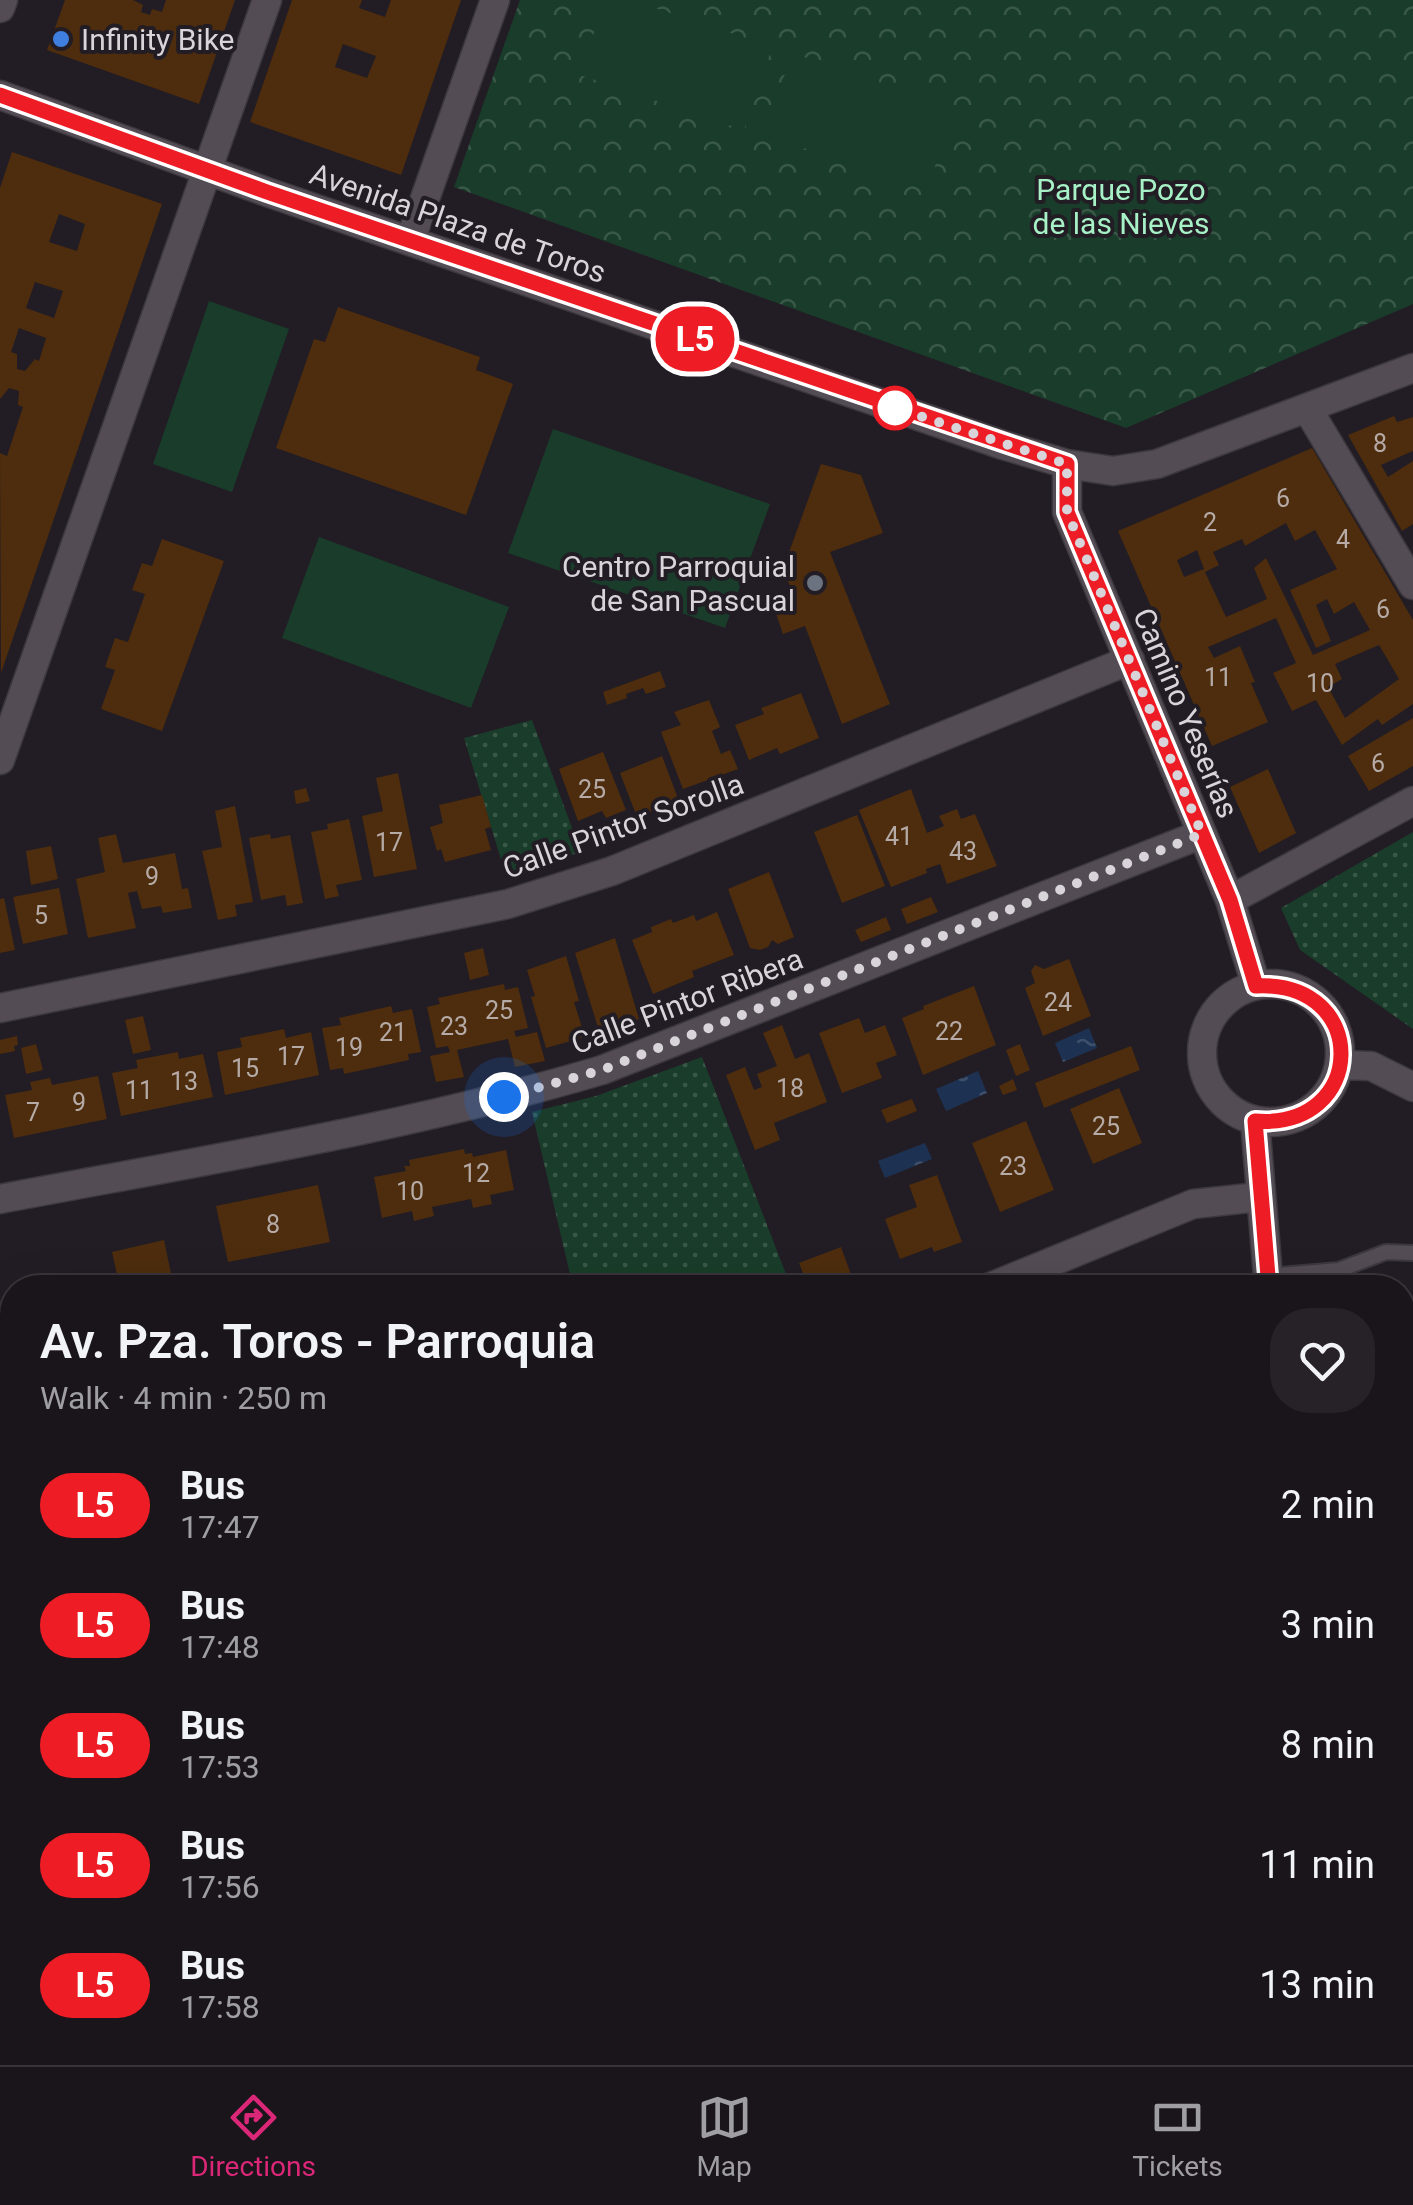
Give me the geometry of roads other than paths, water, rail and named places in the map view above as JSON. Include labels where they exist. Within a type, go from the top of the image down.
[{"type":"street","points":[[0,8],[3,0]]},
{"type":"street","points":[[0,760],[266,0]]},
{"type":"street","points":[[410,241],[495,0]]},
{"type":"street","name":"Avenida Plaza de Toros","points":[[0,95],[410,241],[1067,464],[1112,470],[1157,464],[1413,368]]},
{"type":"street","points":[[1308,408],[1413,586]]},
{"type":"street","name":"Camino Yeserías","points":[[1067,464],[1067,512],[1230,900],[1256,986]]},
{"type":"street","name":"Calle Pintor Sorolla","points":[[0,1008],[508,904],[612,871],[1130,660]]},
{"type":"street","points":[[1230,900],[1413,801]]},
{"type":"street","name":"Calle Pintor Ribera","points":[[0,1198],[258,1150],[538,1089],[602,1070],[1202,834]]},
{"type":"street","points":[[1278,984],[1300,990],[1318,1002],[1333,1020],[1340,1042],[1340,1065],[1333,1086],[1319,1104],[1300,1117],[1277,1123],[1255,1121],[1234,1112],[1216,1096],[1205,1076],[1201,1053],[1206,1030],[1217,1010],[1234,994],[1278,984]]},
{"type":"street","points":[[1340,1065],[1371,1066],[1413,1087]]},
{"type":"street","points":[[1255,1121],[1267,1275]]},
{"type":"street","points":[[1020,1275],[1193,1204],[1259,1197]]},
{"type":"lane","points":[[1309,1275],[1339,1270],[1386,1252],[1413,1253]]},
{"type":"water","points":[[1089,1028],[1097,1048],[1063,1062],[1055,1043]]},
{"type":"water","points":[[978,1071],[987,1093],[946,1111],[936,1089]]},
{"type":"water","points":[[925,1143],[932,1159],[885,1178],[878,1161]]},
{"type":"place","name":"Infinity Bike","points":[[61,39]]},
{"type":"place","name":"Centro Parroquial de San Pascual","points":[[815,583]]},
{"type":"park label","name":"Parque Pozo de las Nieves","points":[[1121,206]]}]
